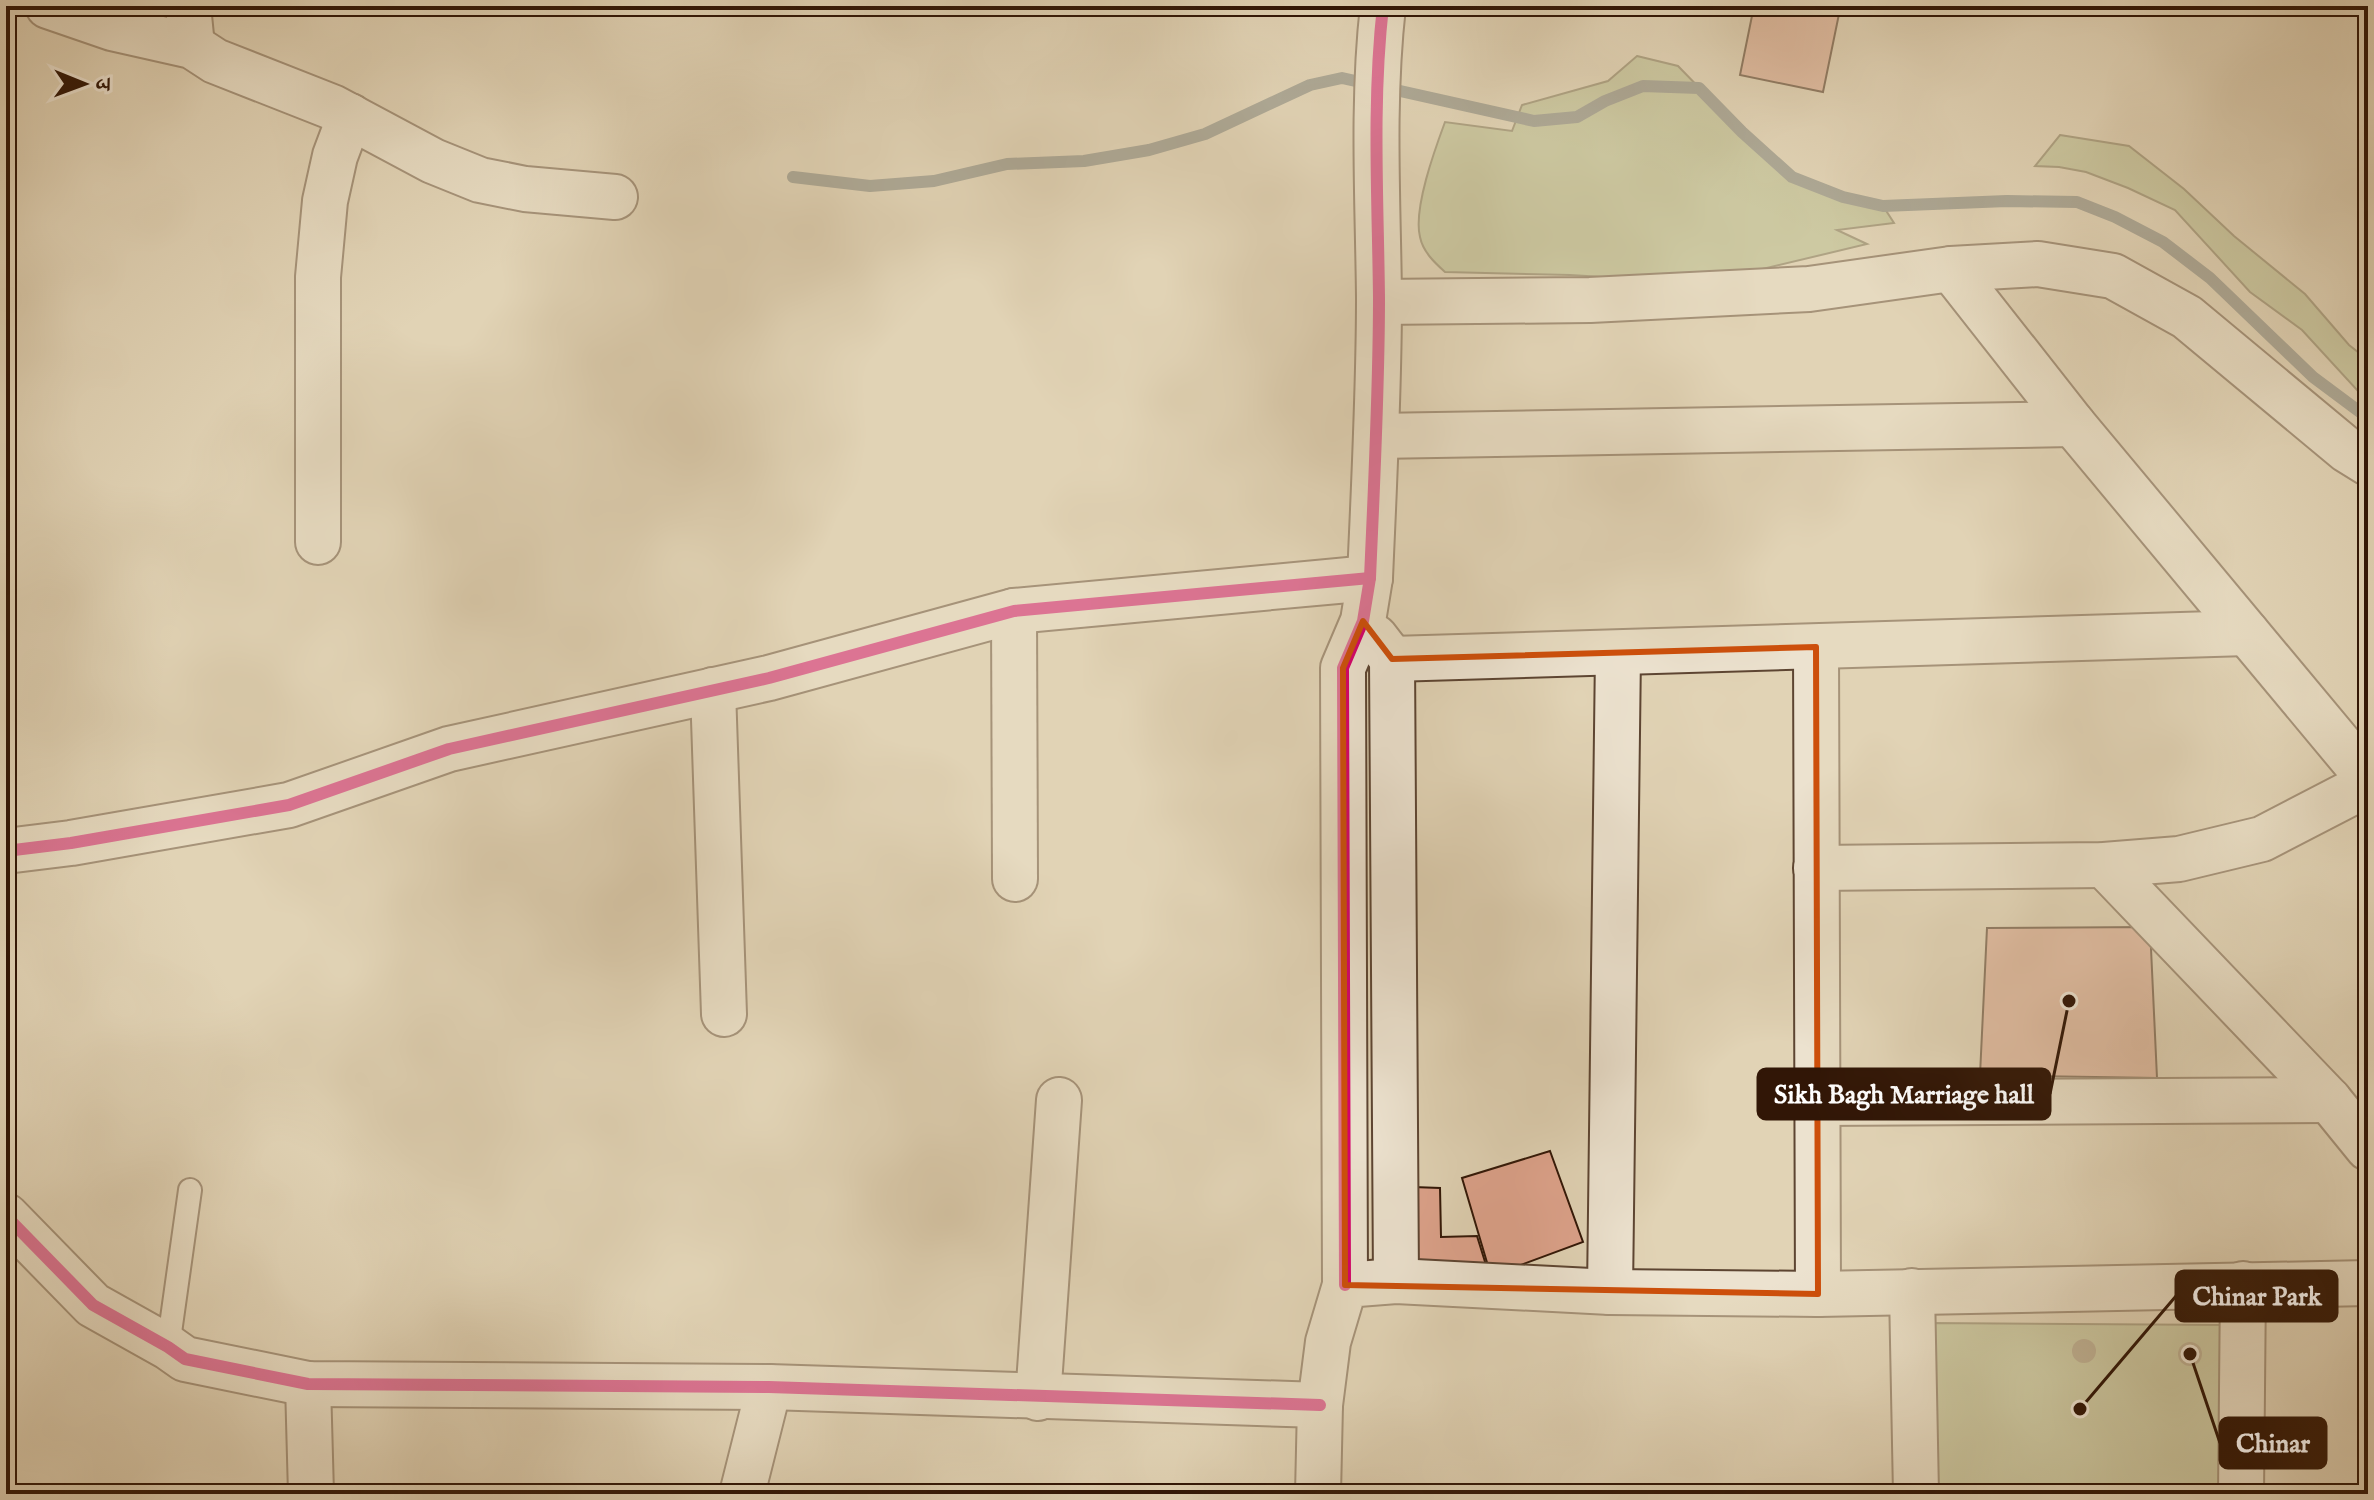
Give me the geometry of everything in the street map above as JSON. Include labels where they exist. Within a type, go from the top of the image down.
[{"type":"street","points":[[48,6],[112,28],[190,26],[215,61],[350,116],[433,161],[480,180],[525,189],[615,197]]},
{"type":"street","points":[[1318,1494],[1320,1405],[1328,1342],[1345,1285],[1343,668],[1363,621],[1370,578],[1379,302],[1377,121],[1382,22]]},
{"type":"street","points":[[318,542],[318,277],[325,201],[335,156],[350,116]]},
{"type":"street","points":[[1379,302],[1590,300],[1809,289],[1951,269],[2038,264],[2113,276],[2187,317],[2347,450],[2368,463]]},
{"type":"street","points":[[1816,868],[2104,865],[2179,859],[2262,839],[2368,781],[2073,424],[1951,269]]},
{"type":"street","points":[[1376,436],[2073,424]]},
{"type":"street","points":[[6,851],[71,843],[289,805],[449,749],[769,678],[1014,611],[1370,578]]},
{"type":"street","points":[[1014,611],[1015,879]]},
{"type":"street","points":[[1363,621],[1392,659],[1396,1281]]},
{"type":"street","points":[[1392,659],[2247,633]]},
{"type":"street","points":[[1816,647],[1818,1294]]},
{"type":"street","points":[[1610,1292],[1618,653]]},
{"type":"street","points":[[713,690],[724,1014]]},
{"type":"street","points":[[2104,865],[2329,1100],[2368,1148]]},
{"type":"street","points":[[1038,1398],[1059,1100]]},
{"type":"street","points":[[1819,1103],[2329,1100]]},
{"type":"street","points":[[6,1216],[93,1305],[185,1359],[308,1384],[769,1387],[1320,1405]]},
{"type":"street","points":[[1345,1285],[1396,1281],[1610,1292],[1818,1294],[2368,1283]]},
{"type":"street","points":[[2241,1494],[2243,1284]]},
{"type":"street","points":[[1912,1291],[1916,1494]]},
{"type":"street","points":[[308,1384],[311,1494]]},
{"type":"street","points":[[742,1494],[769,1387]]},
{"type":"lane","points":[[168,1347],[190,1190]]},
{"type":"highlighted area","points":[[1363,621],[1392,659],[1816,647],[1818,1294],[1345,1285],[1343,668]]},
{"type":"green space","points":[[1637,56],[1678,66],[1742,132],[1792,177],[1843,197],[1883,206],[1894,223],[1837,230],[1867,244],[1750,272],[1669,281],[1445,272],[1433,261],[1420,237],[1420,211],[1426,179],[1445,122],[1512,131],[1522,105],[1608,81]]},
{"type":"green space","points":[[2060,135],[2129,146],[2184,189],[2234,236],[2305,294],[2349,345],[2368,360],[2368,402],[2302,330],[2250,292],[2175,210],[2086,172],[2035,166]]},
{"type":"green space","points":[[1930,1323],[2229,1325],[2229,1494],[1931,1494]]},
{"type":"building","points":[[1754,6],[1802,6],[1839,14],[1823,92],[1740,75]]},
{"type":"building","points":[[2150,927],[2157,1078],[1980,1075],[1987,928]]},
{"type":"building","points":[[1550,1151],[1583,1242],[1491,1276],[1462,1178]]},
{"type":"building","points":[[1413,1187],[1440,1188],[1441,1237],[1477,1236],[1486,1265],[1413,1264]]},
{"type":"waterway","points":[[793,177],[870,186],[934,181],[1007,164],[1084,161],[1149,150],[1205,134],[1310,85],[1342,78],[1534,121],[1577,117],[1605,101],[1643,86],[1699,88],[1792,177],[1843,197],[1883,206],[2007,201],[2077,202],[2115,217],[2163,242],[2210,278],[2313,377],[2368,418]]},
{"type":"cycle path","points":[[1345,1285],[1343,668],[1363,621],[1370,578],[1379,333],[1377,115],[1383,6]]},
{"type":"cycle path","points":[[6,851],[71,843],[289,805],[449,749],[769,678],[1014,611],[1370,578]]},
{"type":"cycle path","points":[[6,1216],[93,1305],[185,1359],[308,1384],[769,1387],[1320,1405]]},
{"type":"place","name":"Sikh Bagh Marriage hall","points":[[2069,1001]]},
{"type":"place","name":"Chinar","points":[[2190,1354]]},
{"type":"place","name":"Chinar Park","points":[[2080,1409]]}]
